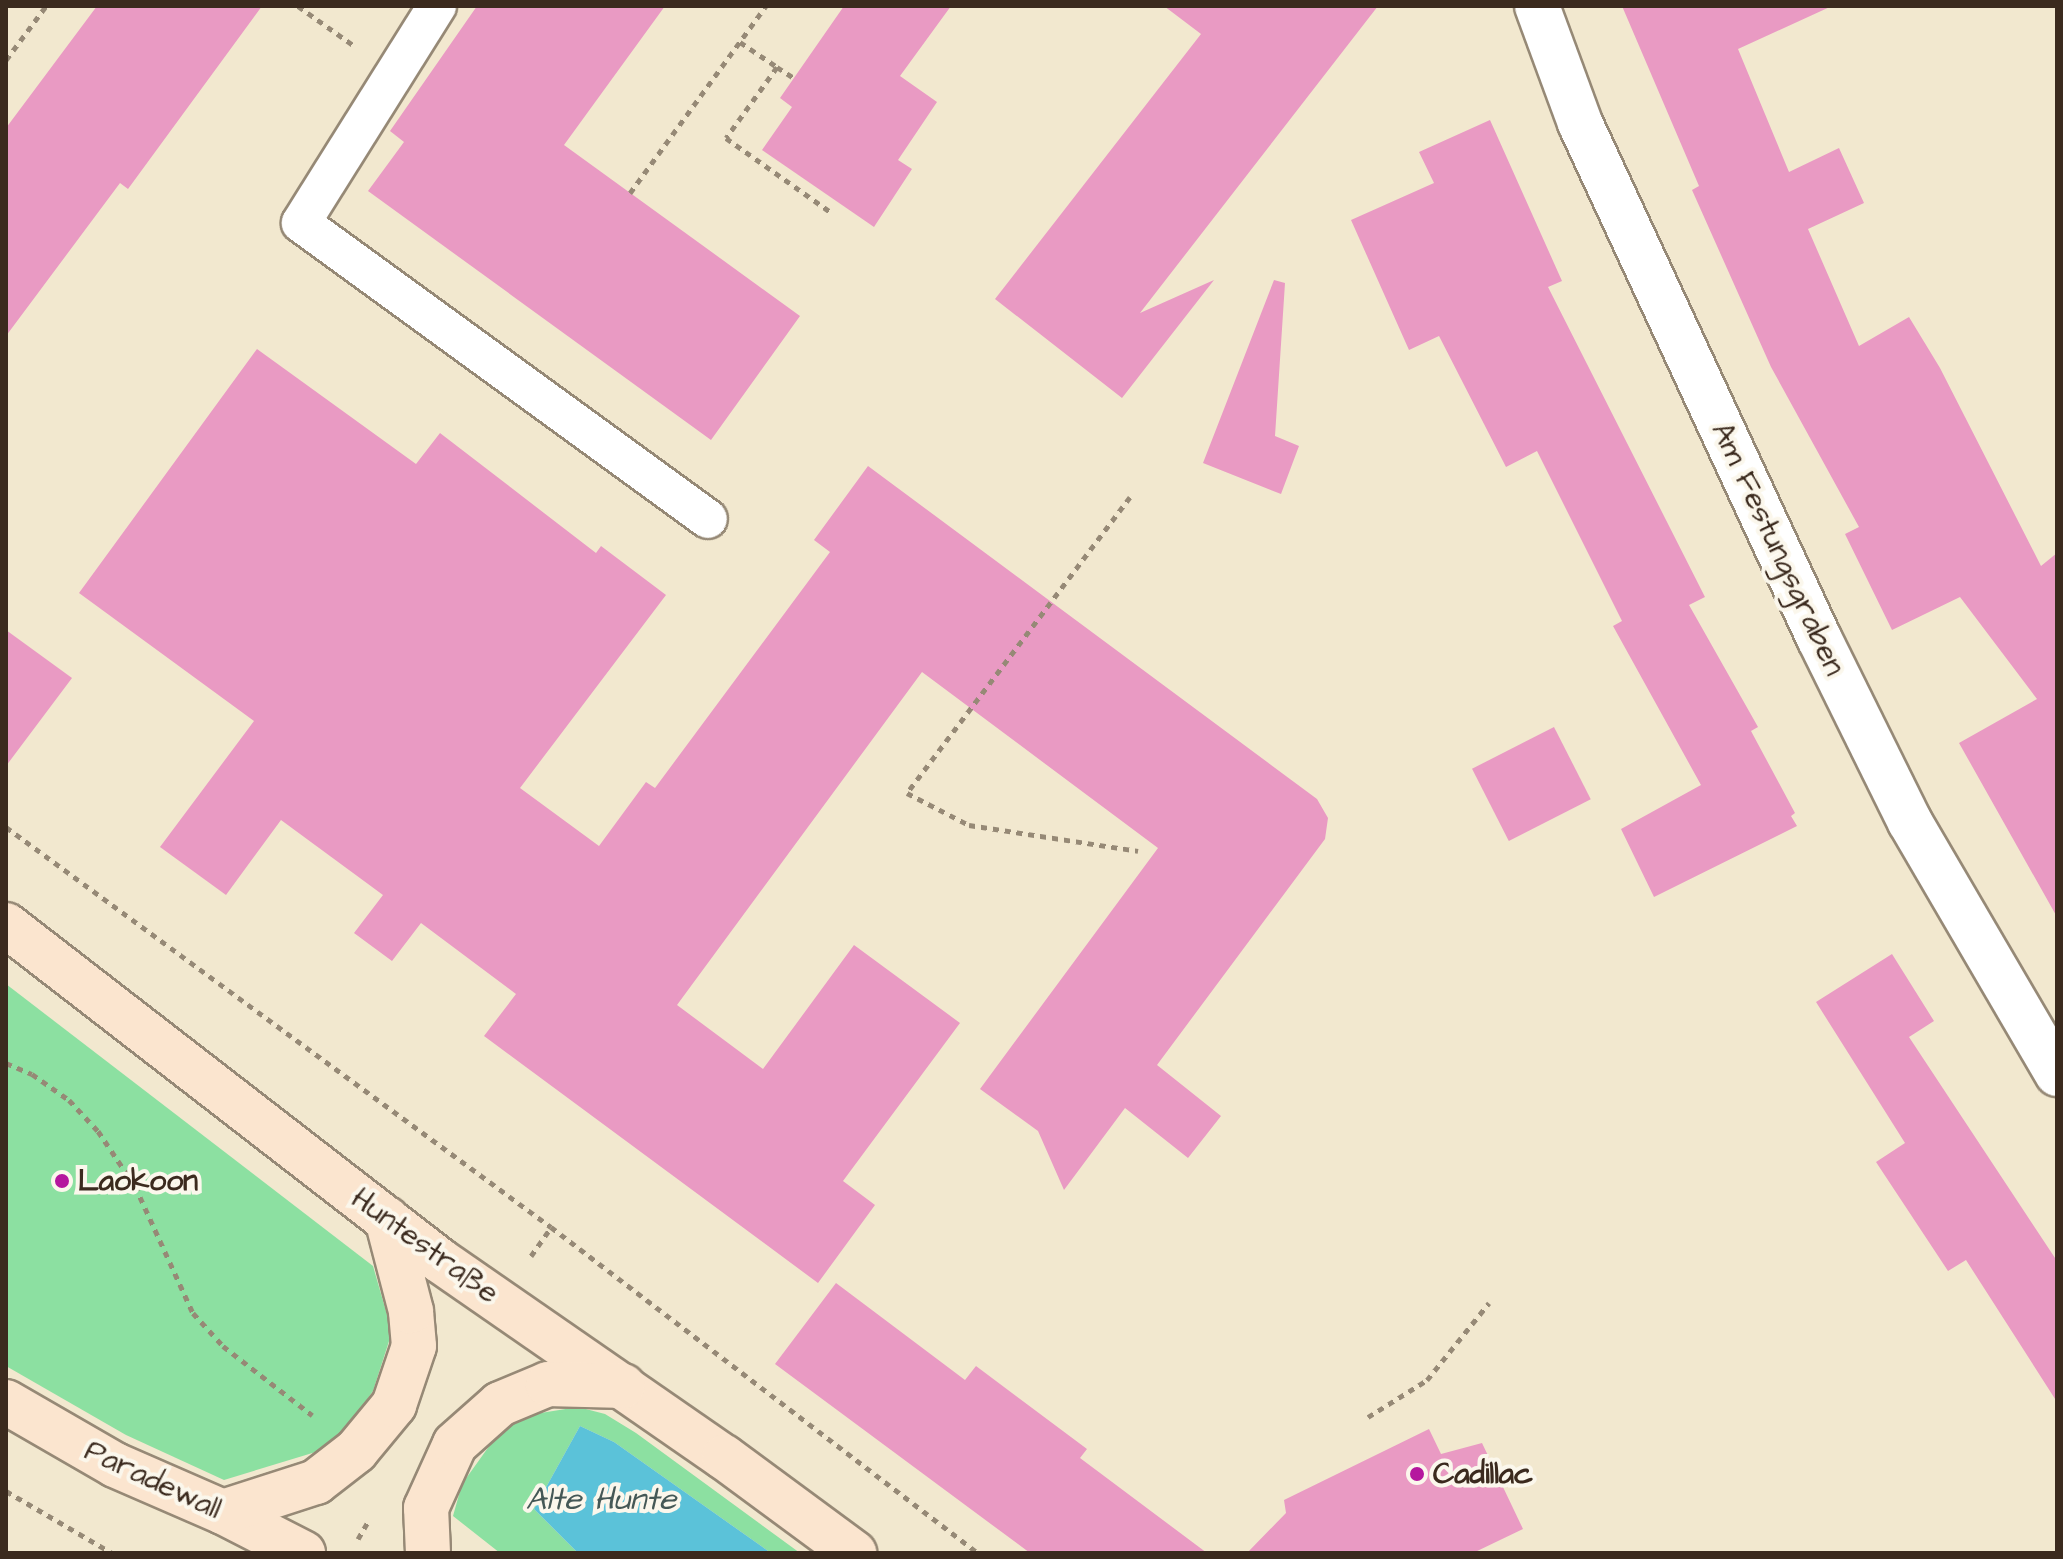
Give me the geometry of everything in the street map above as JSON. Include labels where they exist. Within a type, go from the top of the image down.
[{"type":"street","name":"Am Festungsgraben","points":[[1537,6],[1580,123],[1819,638],[1910,822],[2057,1074]]},
{"type":"street","name":"Huntestraße","points":[[6,925],[439,1260],[623,1386],[854,1553]]},
{"type":"street","points":[[223,1512],[316,1482],[356,1451],[394,1405],[414,1346],[411,1311],[387,1219]]},
{"type":"street","points":[[428,1553],[426,1508],[455,1444],[500,1404],[548,1384],[623,1386]]},
{"type":"street","name":"Paradewall","points":[[6,1402],[115,1465],[223,1512],[303,1553]]},
{"type":"lane","points":[[437,6],[301,223],[708,519]]},
{"type":"path","points":[[6,60],[46,6]]},
{"type":"path","points":[[298,6],[352,45],[410,49]]},
{"type":"path","points":[[630,193],[766,6]]},
{"type":"path","points":[[740,42],[794,78]]},
{"type":"path","points":[[777,67],[726,138],[832,213]]},
{"type":"path","points":[[1130,497],[907,793],[969,825],[1138,851]]},
{"type":"path","points":[[6,827],[551,1227],[978,1553]]},
{"type":"path","points":[[6,1063],[32,1074],[69,1100],[98,1131],[135,1186],[193,1313],[223,1346],[324,1425]]},
{"type":"path","points":[[528,1260],[551,1227]]},
{"type":"path","points":[[1368,1417],[1427,1380],[1489,1303]]},
{"type":"path","points":[[6,1491],[112,1553]]},
{"type":"green space","points":[[6,984],[373,1266],[392,1332],[373,1391],[350,1424],[319,1451],[224,1480],[126,1435],[6,1366]]},
{"type":"green space","points":[[578,1407],[605,1414],[636,1433],[800,1553],[771,1553],[614,1442],[580,1426],[534,1509],[578,1553],[500,1553],[453,1516],[462,1484],[495,1438],[522,1416]]},
{"type":"water","name":"Alte Hunte","points":[[580,1426],[614,1442],[771,1553],[578,1553],[534,1509]]},
{"type":"building","points":[[97,6],[262,6],[128,189],[120,183],[6,336],[6,128]]},
{"type":"building","points":[[477,6],[665,6],[564,145],[800,316],[711,440],[368,191],[404,142],[390,131]]},
{"type":"building","points":[[844,6],[951,6],[900,76],[937,102],[898,160],[912,169],[874,227],[762,150],[792,107],[780,98]]},
{"type":"building","points":[[1164,6],[1378,6],[1140,313],[1214,280],[1122,398],[995,299],[1201,34]]},
{"type":"building","points":[[1622,6],[1832,6],[1738,49],[1789,172],[1839,148],[1864,203],[1808,229],[1859,346],[1909,317],[1940,368],[2041,566],[2057,553],[2057,917],[1959,743],[2037,699],[1960,597],[1892,630],[1845,534],[1859,527],[1771,367],[1692,190],[1699,186]]},
{"type":"building","points":[[1490,120],[1562,281],[1548,287],[1705,597],[1689,605],[1758,727],[1751,731],[1795,813],[1791,816],[1797,826],[1654,897],[1621,829],[1701,785],[1613,626],[1622,621],[1537,451],[1506,467],[1439,336],[1409,350],[1351,220],[1434,183],[1419,152]]},
{"type":"building","points":[[1274,280],[1285,283],[1275,436],[1299,446],[1281,494],[1203,463]]},
{"type":"building","points":[[257,349],[416,464],[440,433],[596,553],[601,546],[666,595],[520,788],[599,846],[646,782],[655,788],[830,552],[814,540],[868,466],[1317,799],[1328,818],[1325,839],[1157,1065],[1221,1116],[1188,1158],[1125,1108],[1064,1190],[1038,1131],[980,1089],[1158,848],[922,672],[677,1005],[763,1069],[854,945],[960,1023],[843,1181],[875,1205],[818,1283],[484,1036],[516,994],[421,923],[392,961],[354,933],[383,895],[281,820],[226,895],[160,847],[254,721],[79,593]]},
{"type":"building","points":[[6,630],[72,678],[6,766]]},
{"type":"building","points":[[1554,727],[1591,799],[1509,841],[1472,769]]},
{"type":"building","points":[[1892,954],[1934,1021],[1909,1037],[2057,1261],[2057,1402],[1966,1260],[1948,1271],[1876,1162],[1905,1143],[1816,1002]]},
{"type":"building","points":[[836,1283],[965,1380],[976,1366],[1087,1449],[1080,1458],[1207,1553],[1030,1553],[775,1364]]},
{"type":"building","name":"Cadillac","points":[[1429,1429],[1441,1454],[1482,1443],[1523,1529],[1473,1553],[1247,1553],[1286,1513],[1284,1500]]},
{"type":"place","name":"Laokoon","points":[[62,1181]]},
{"type":"place","name":"Cadillac","points":[[1417,1474]]}]
